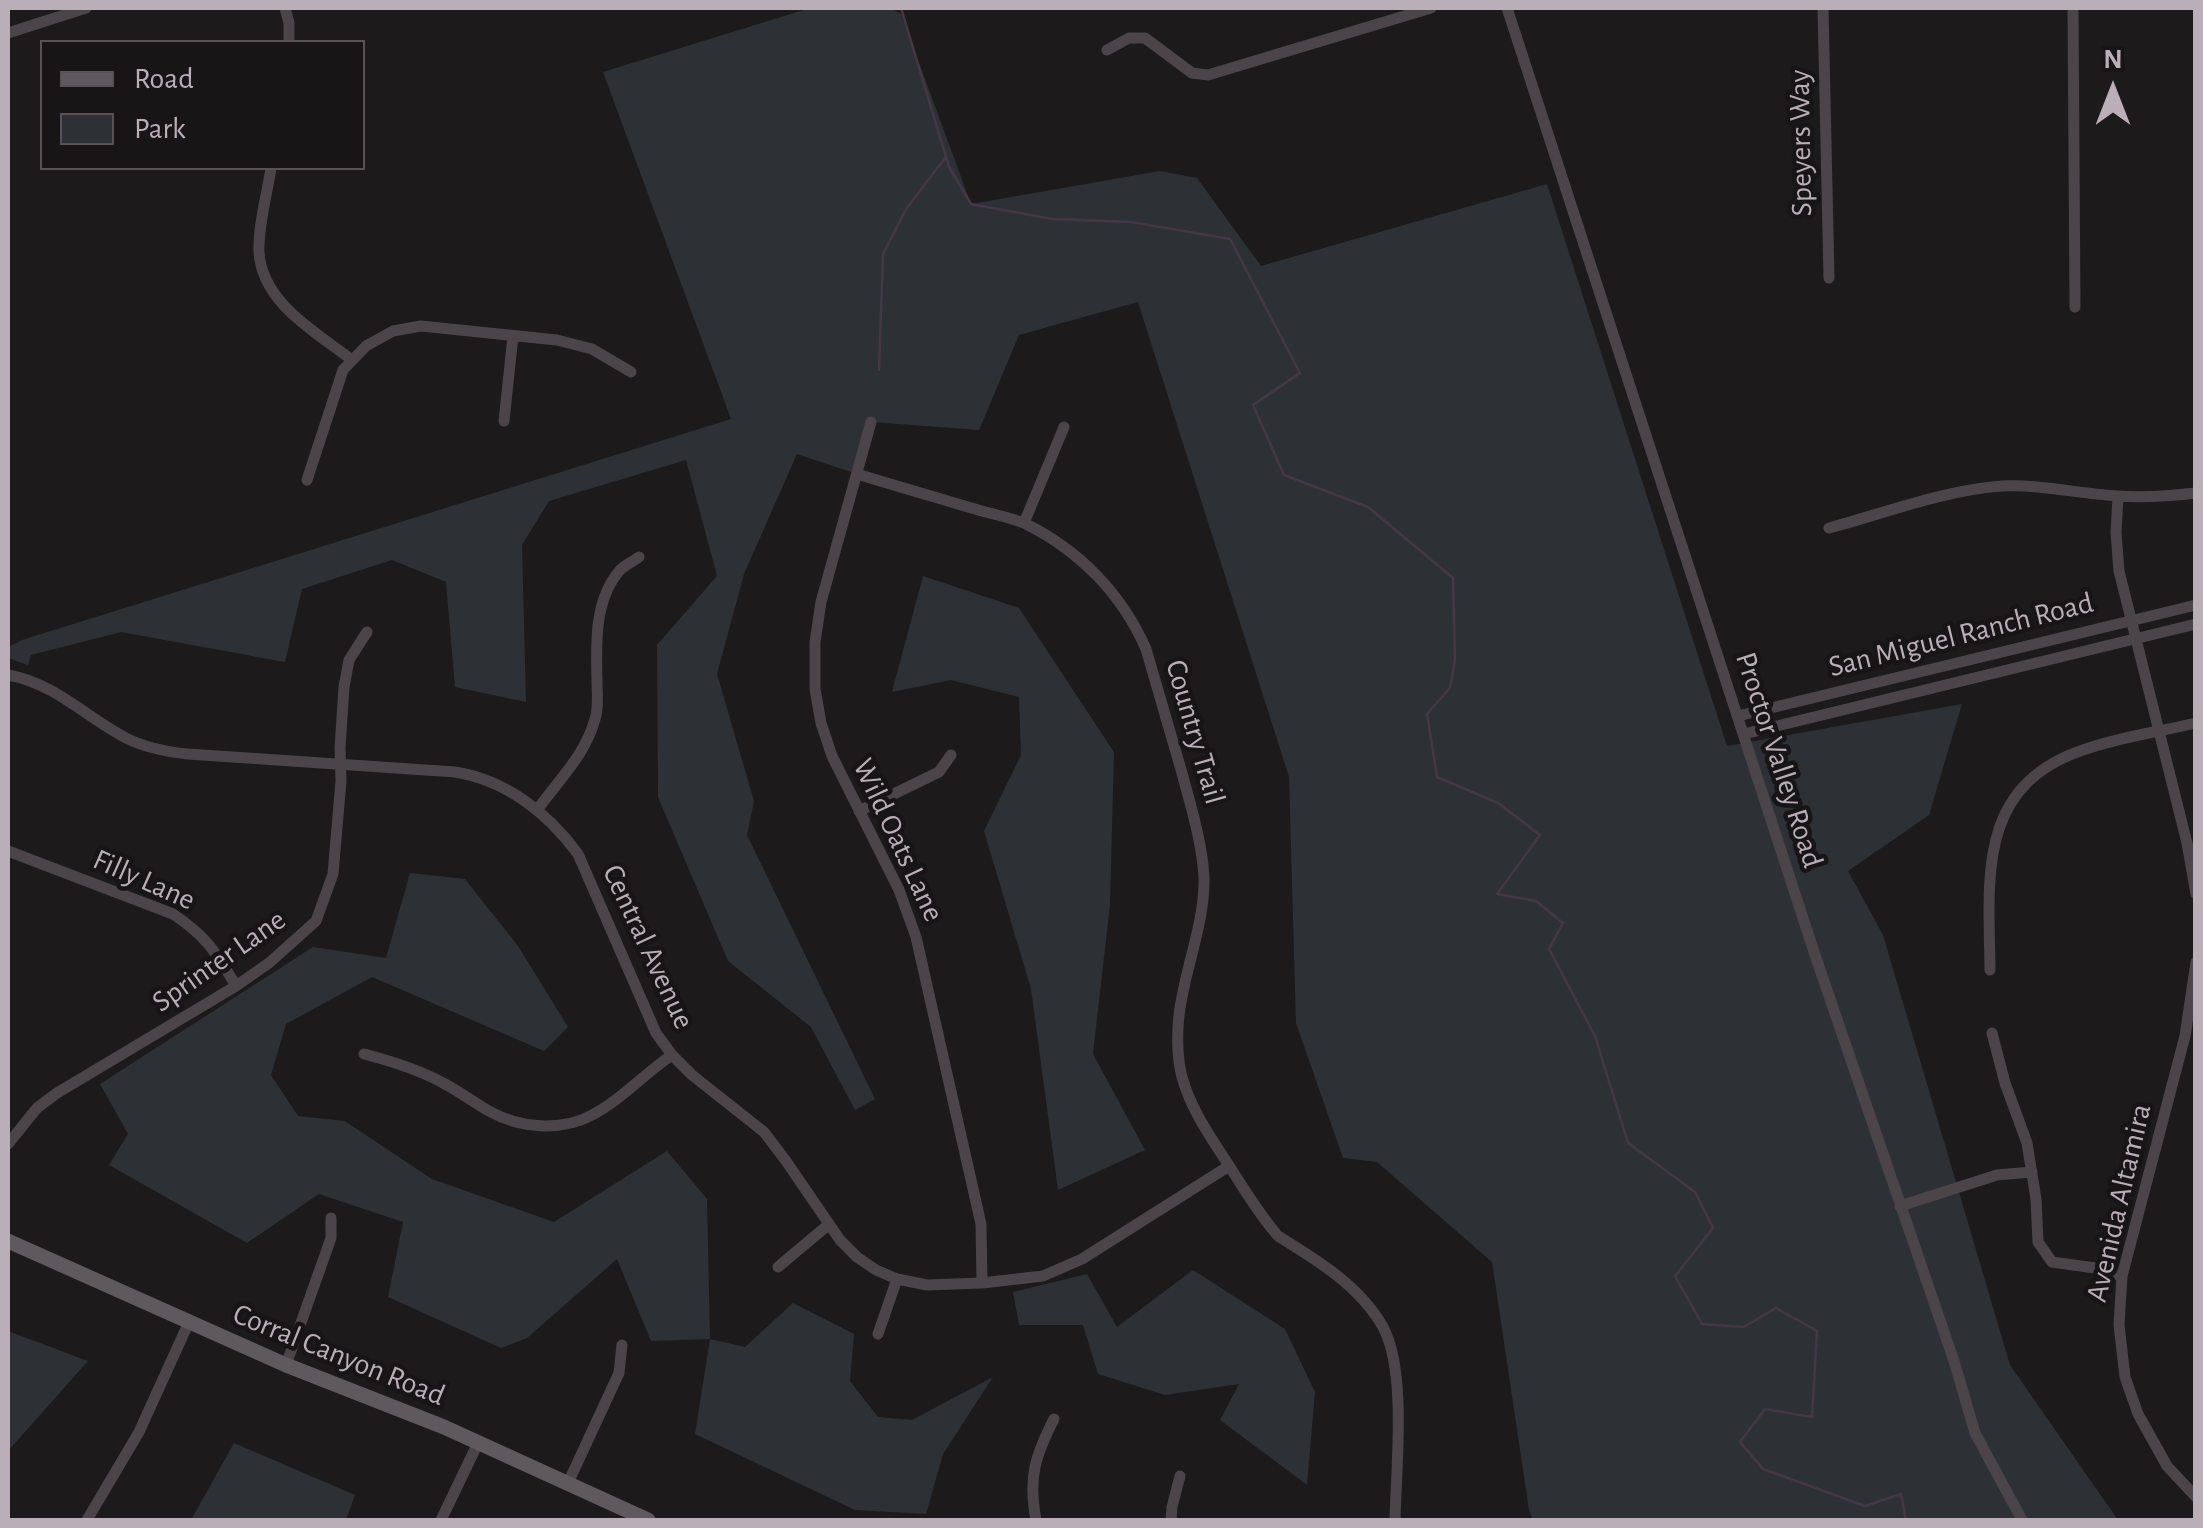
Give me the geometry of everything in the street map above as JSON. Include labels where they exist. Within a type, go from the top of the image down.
[{"type":"main road","name":"Corral Canyon Road","points":[[8,1241],[286,1366],[478,1443],[648,1520]]},
{"type":"street","points":[[8,33],[86,8]]},
{"type":"street","points":[[284,8],[290,23],[290,40]]},
{"type":"street","points":[[1107,50],[1129,38],[1144,38],[1192,73],[1208,75],[1431,8]]},
{"type":"street","name":"Proctor Valley Road","points":[[1506,8],[1975,1433],[2022,1520]]},
{"type":"street","name":"Speyers Way","points":[[1823,8],[1829,278]]},
{"type":"street","points":[[2073,8],[2075,308]]},
{"type":"street","points":[[271,170],[259,251],[261,267],[279,302],[352,360]]},
{"type":"street","points":[[307,480],[344,370],[375,340],[394,332],[412,327],[557,340],[592,349],[631,372]]},
{"type":"street","points":[[504,421],[513,336]]},
{"type":"street","name":"Wild Oats Lane","points":[[870,422],[820,602],[815,632],[817,706],[826,740],[899,890],[916,937],[981,1224],[982,1283]]},
{"type":"street","points":[[1024,523],[1064,427]]},
{"type":"street","name":"Country Trail","points":[[857,474],[1024,523],[1069,550],[1095,572],[1127,612],[1146,648],[1202,851],[1201,910],[1180,1002],[1180,1068],[1184,1084],[1202,1123],[1260,1214],[1278,1236],[1328,1268],[1370,1309],[1384,1330],[1398,1386],[1395,1520]]},
{"type":"street","points":[[1828,528],[1987,488],[2027,486],[2118,496],[2196,492]]},
{"type":"street","points":[[2118,496],[2119,570],[2187,843],[2196,894]]},
{"type":"street","points":[[538,809],[570,771],[589,740],[597,712],[599,615],[621,569],[640,557]]},
{"type":"street","name":"San Miguel Ranch Road","points":[[1738,716],[2196,605]]},
{"type":"street","name":"San Miguel Ranch Road","points":[[1744,734],[2196,624]]},
{"type":"street","name":"Sprinter Lane","points":[[8,1144],[37,1108],[58,1092],[236,986],[316,921],[333,874],[348,660],[367,632]]},
{"type":"street","name":"Central Avenue","points":[[8,675],[41,685],[130,740],[154,749],[467,774],[507,790],[538,809],[578,854],[648,1018],[672,1056],[764,1132],[828,1225],[857,1257],[898,1279],[928,1284],[982,1283],[1035,1278],[1062,1270],[1229,1166]]},
{"type":"street","points":[[1990,970],[1993,846],[2011,803],[2032,779],[2068,756],[2094,746],[2196,723]]},
{"type":"street","points":[[859,811],[938,772],[951,755]]},
{"type":"street","name":"Filly Lane","points":[[8,851],[173,914],[213,946],[236,986]]},
{"type":"street","name":"Avenida Altamira","points":[[2196,962],[2185,1036],[2122,1276],[2119,1308],[2120,1341],[2131,1396],[2156,1450],[2196,1497]]},
{"type":"street","points":[[1992,1033],[2027,1143],[2038,1242],[2052,1262],[2122,1276]]},
{"type":"street","points":[[364,1054],[444,1083],[500,1117],[549,1126],[595,1114],[672,1056]]},
{"type":"street","points":[[1900,1206],[1998,1174],[2032,1172]]},
{"type":"street","points":[[286,1366],[331,1238],[331,1218]]},
{"type":"street","points":[[778,1267],[828,1225]]},
{"type":"street","points":[[878,1334],[898,1279]]},
{"type":"street","points":[[88,1520],[139,1432],[188,1322]]},
{"type":"street","points":[[568,1483],[619,1373],[622,1346]]},
{"type":"street","points":[[1036,1520],[1033,1486],[1037,1453],[1054,1419]]},
{"type":"street","points":[[442,1520],[478,1443]]},
{"type":"street","points":[[1171,1520],[1180,1476]]},
{"type":"green space","points":[[810,8],[891,8],[901,14],[971,204],[1160,171],[1197,178],[1261,266],[1547,184],[1727,746],[1962,704],[1929,815],[1848,871],[1883,935],[2010,1365],[2118,1520],[1533,1520],[1492,1262],[1377,1162],[1343,1158],[1296,1023],[1289,777],[1138,302],[1019,335],[979,430],[871,422],[857,474],[797,454],[744,574],[717,674],[754,801],[747,835],[875,1099],[855,1110],[811,1027],[728,961],[658,797],[657,645],[717,576],[686,460],[549,501],[522,545],[526,702],[455,687],[446,582],[392,560],[302,589],[285,662],[121,632],[31,655],[28,665],[8,658],[8,647],[22,640],[731,419],[603,72]]},
{"type":"green space","points":[[923,576],[1019,608],[1114,752],[1110,904],[1093,1054],[1145,1150],[1058,1190],[1031,989],[984,831],[1021,755],[1019,697],[951,680],[892,692]]},
{"type":"green space","points":[[410,873],[465,879],[518,946],[568,1027],[544,1051],[372,977],[286,1024],[271,1075],[298,1116],[345,1121],[432,1179],[554,1222],[667,1151],[707,1199],[710,1339],[651,1341],[617,1259],[527,1338],[501,1348],[388,1297],[403,1222],[319,1194],[247,1243],[109,1165],[128,1134],[100,1084],[313,947],[386,958]]},
{"type":"green space","points":[[1193,1270],[1285,1329],[1315,1392],[1307,1485],[1220,1420],[1239,1384],[1165,1395],[1098,1374],[1083,1325],[1019,1325],[1013,1292],[1087,1274],[1117,1327]]},
{"type":"green space","points":[[793,1303],[854,1334],[850,1381],[878,1417],[912,1420],[993,1377],[943,1454],[926,1514],[855,1510],[695,1434],[710,1339],[745,1347]]},
{"type":"green space","points":[[8,1331],[88,1361],[8,1451]]},
{"type":"green space","points":[[234,1443],[355,1495],[346,1520],[191,1520]]},
{"type":"waterway","points":[[901,8],[949,167],[971,204],[1052,219],[1131,222],[1230,239],[1300,373],[1253,405],[1284,475],[1368,507],[1453,578],[1455,660],[1450,688],[1427,714],[1437,777],[1498,803],[1540,835],[1497,894],[1536,901],[1563,923],[1549,949],[1595,1036],[1628,1143],[1695,1192],[1713,1228],[1675,1276],[1702,1324],[1744,1327],[1776,1308],[1817,1331],[1812,1417],[1765,1409],[1740,1442],[1763,1469],[1865,1506],[1901,1494],[1906,1520]]},
{"type":"waterway","points":[[879,370],[883,254],[906,209],[946,157]]}]
